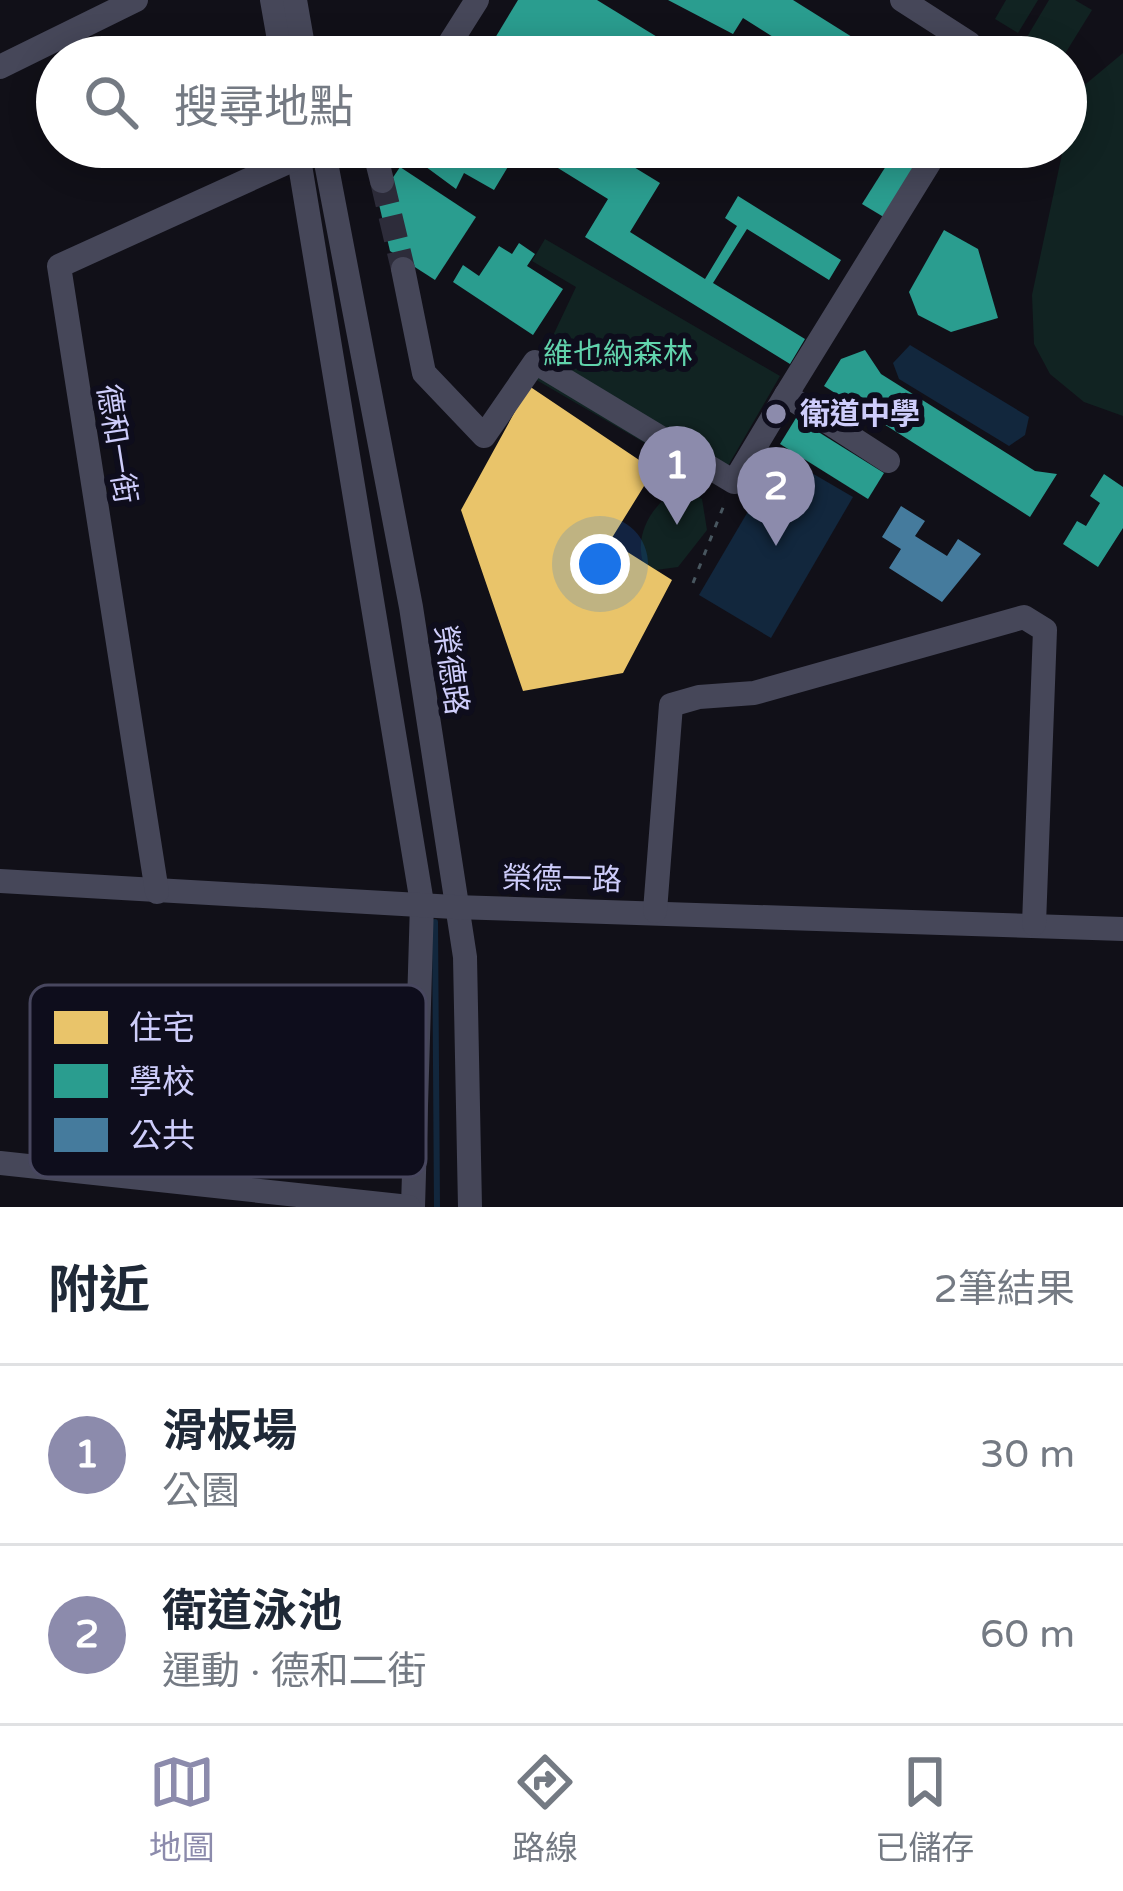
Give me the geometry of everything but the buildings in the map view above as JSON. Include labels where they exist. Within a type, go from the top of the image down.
[{"type":"street","points":[[64,36],[136,0]]},
{"type":"street","points":[[272,0],[278,36]]},
{"type":"street","points":[[295,0],[301,36]]},
{"type":"street","points":[[454,36],[477,0]]},
{"type":"street","points":[[902,0],[958,36]]},
{"type":"street","points":[[0,68],[36,50]]},
{"type":"street","name":"德和一街","points":[[157,892],[59,266],[264,168]]},
{"type":"street","points":[[301,168],[422,903],[419,985]]},
{"type":"street","name":"榮德路","points":[[327,168],[411,607],[465,957],[470,1207]]},
{"type":"street","points":[[379,168],[382,182]]},
{"type":"street","points":[[403,269],[424,373],[484,436],[536,362],[734,482],[926,168]]},
{"type":"street","points":[[786,395],[888,461]]},
{"type":"street","points":[[655,911],[671,706],[699,697],[754,693],[1024,617],[1045,630],[1034,924]]},
{"type":"street","name":"榮德一路","points":[[0,881],[454,907],[1123,929]]},
{"type":"street","points":[[0,1163],[30,1166]]},
{"type":"street","points":[[131,1177],[411,1207],[412,1177]]},
{"type":"path","points":[[693,583],[734,482]]},
{"type":"green space","points":[[1006,0],[1038,0],[1018,33],[995,19]]},
{"type":"green space","points":[[1049,0],[1075,0],[1092,10],[1076,36],[1028,36]]},
{"type":"green space","points":[[1123,53],[1123,416],[1084,402],[1050,374],[1034,344],[1032,295],[1059,168],[1087,168],[1087,83]]},
{"type":"green space","name":"維也納森林","points":[[545,239],[780,376],[717,485],[533,378],[576,287],[532,261]]},
{"type":"green space","points":[[679,488],[702,499],[707,530],[678,567],[656,570],[643,562],[644,529],[654,510]]},
{"type":"water","points":[[910,345],[1029,417],[1025,435],[1009,446],[899,379],[893,363]]},
{"type":"water","points":[[781,455],[853,497],[771,638],[699,595]]},
{"type":"waterway","points":[[435,922],[437,1207]]},
{"type":"tunnel","points":[[382,181],[403,269]]},
{"type":"place","name":"衛道中學","points":[[776,414]]},
{"type":"place","name":"滑板場","points":[[677,525]]},
{"type":"place","name":"衛道泳池","points":[[776,546]]}]
